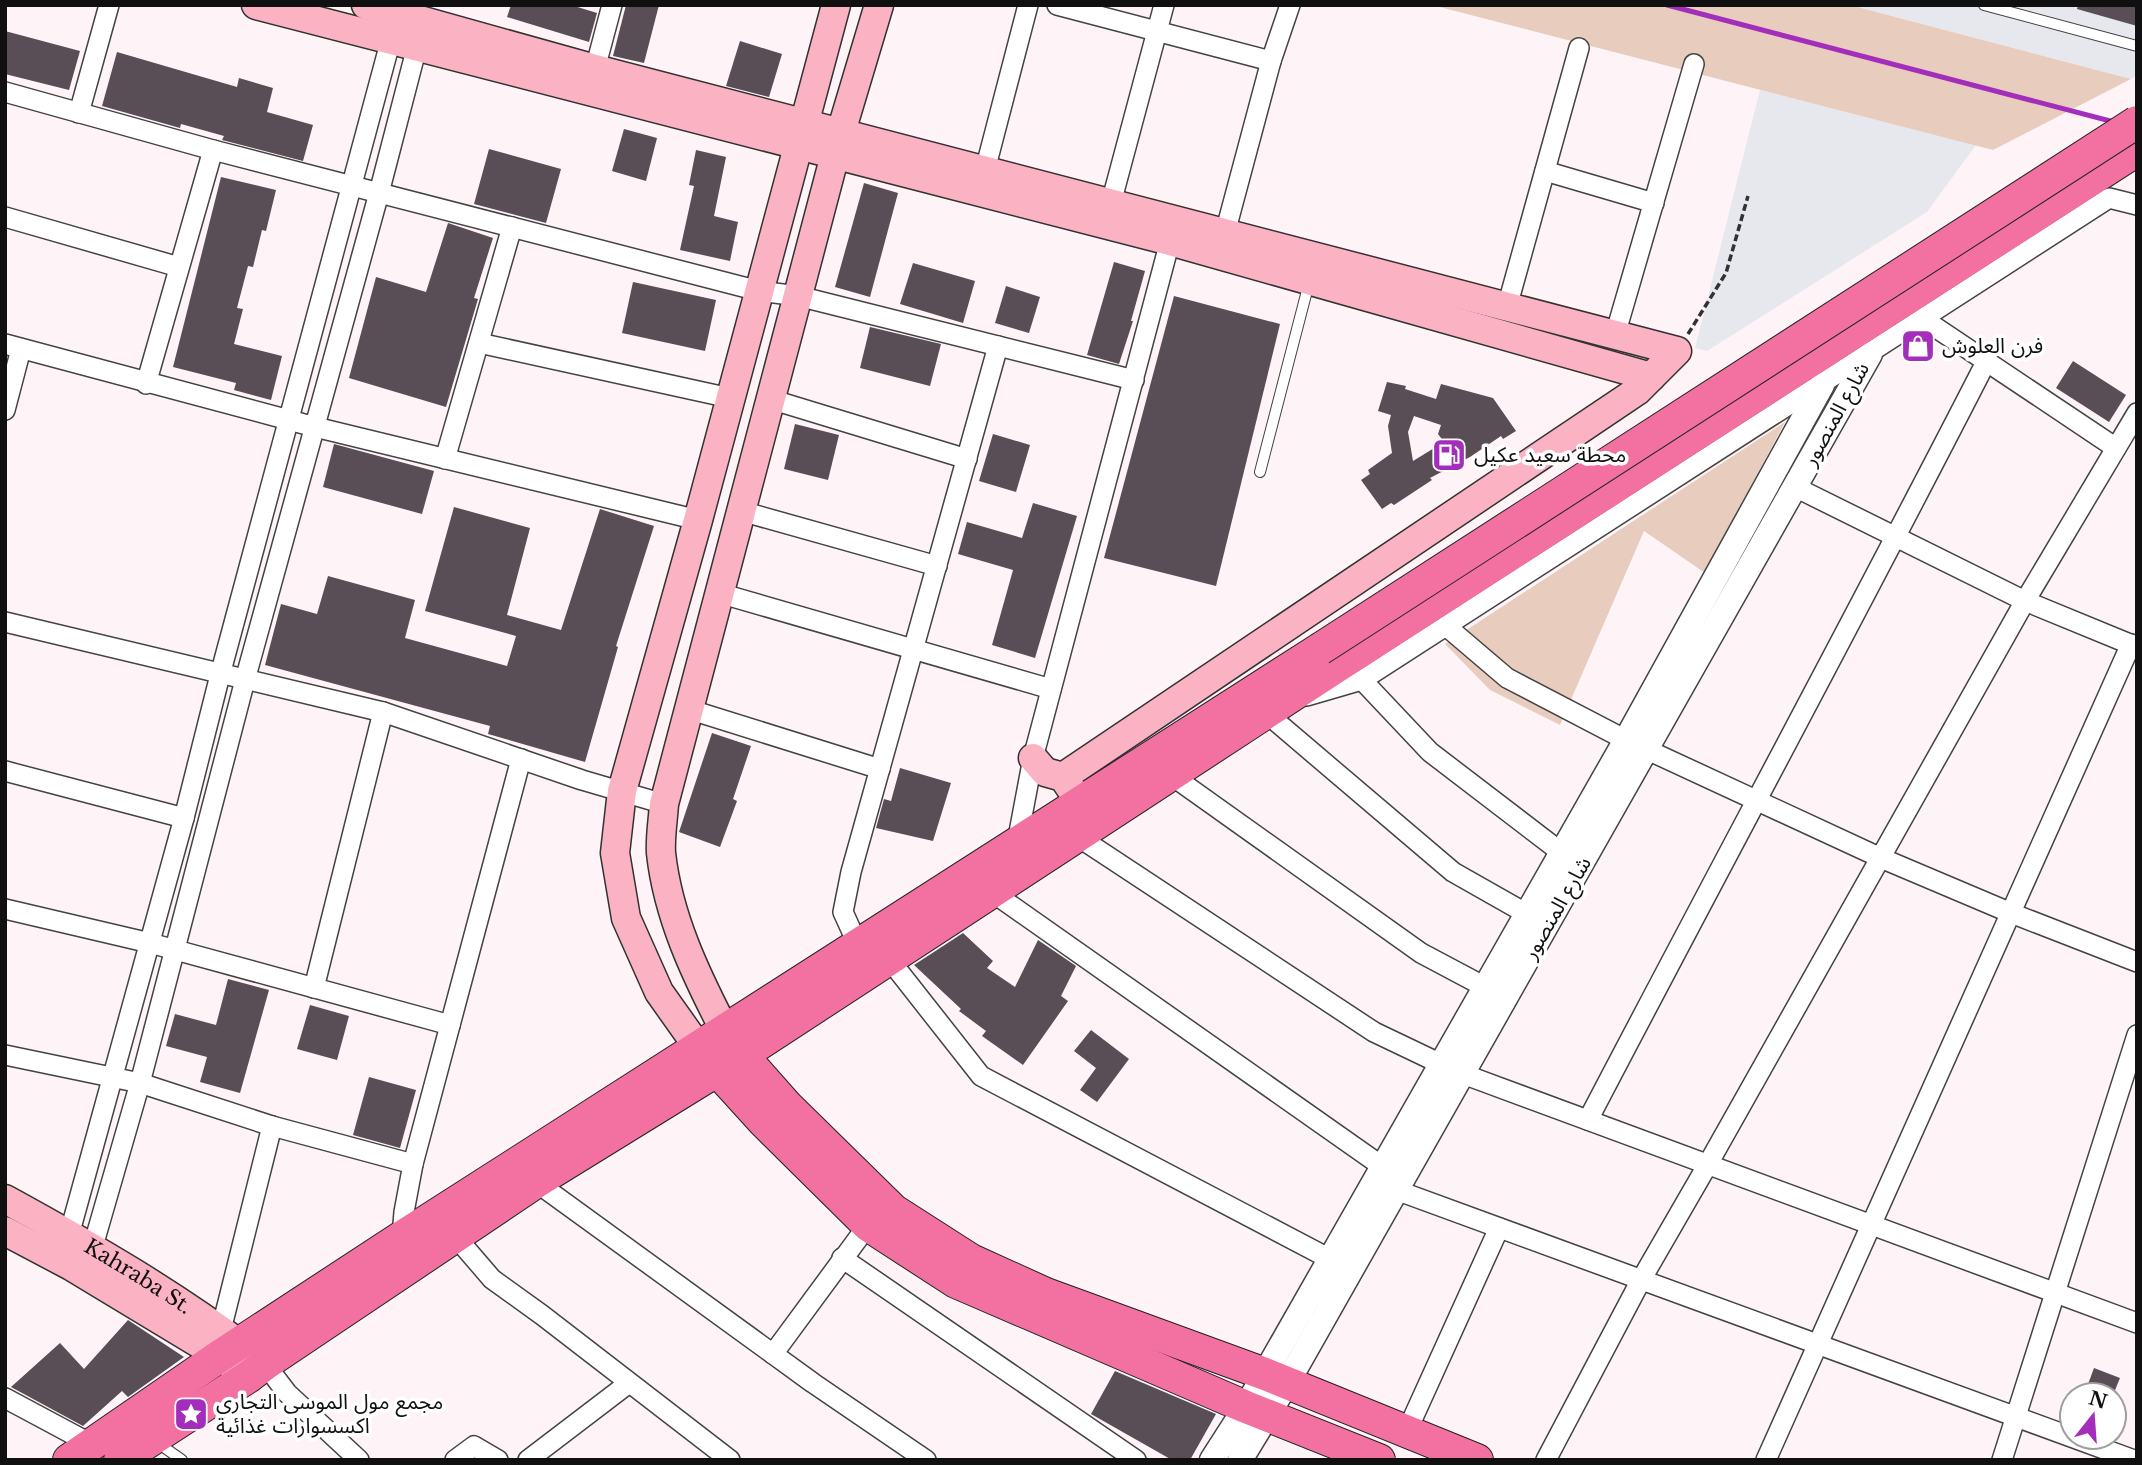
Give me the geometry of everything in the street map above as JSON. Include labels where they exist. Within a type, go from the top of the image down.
[{"type":"main road","points":[[256,5],[408,23],[595,69],[801,134]]},
{"type":"main road","points":[[366,5],[408,23],[838,143],[1170,242],[1651,377]]},
{"type":"main road","points":[[836,5],[698,520],[622,791],[615,853],[626,918],[659,992],[721,1051],[788,1107],[893,1210],[971,1260],[1046,1294],[1276,1378],[1477,1460]]},
{"type":"main road","points":[[879,5],[838,143],[664,804],[661,851],[671,908],[721,1051],[764,1122],[868,1225],[956,1282],[1257,1411],[1379,1460]]},
{"type":"main road","points":[[1072,790],[1339,666],[2137,122]]},
{"type":"main road","points":[[838,143],[985,170],[1677,351]]},
{"type":"main road","points":[[121,1460],[152,1439],[239,1354],[402,1237],[721,1051],[888,959],[2137,150]]},
{"type":"main road","points":[[80,1452],[239,1354],[456,1236],[536,1182],[721,1051],[858,945],[1017,843],[1072,790],[1637,391],[1677,351]]},
{"type":"main road","points":[[1033,758],[1045,772],[1072,790]]},
{"type":"main road","name":"Kahraba St.","points":[[5,1199],[77,1255],[239,1354]]},
{"type":"main road","name":"Kahraba St.","points":[[5,1231],[77,1255]]},
{"type":"street","points":[[79,113],[109,5]]},
{"type":"street","points":[[595,69],[612,5]]},
{"type":"street","points":[[985,170],[1028,5]]},
{"type":"street","points":[[1057,5],[1271,61]]},
{"type":"street","points":[[1111,203],[1164,5]]},
{"type":"street","points":[[1225,233],[1271,61],[1290,5]]},
{"type":"street","points":[[77,1255],[113,1077],[220,675],[352,186],[408,23]]},
{"type":"street","points":[[77,1255],[140,1083],[245,680],[379,193],[408,23]]},
{"type":"street","points":[[1507,307],[1579,48]]},
{"type":"street","points":[[1615,335],[1694,64]]},
{"type":"street","points":[[5,92],[213,150],[512,227],[759,290],[798,296],[1134,380]]},
{"type":"street","points":[[146,384],[213,150]]},
{"type":"street","points":[[1545,171],[1654,203]]},
{"type":"street","points":[[1562,853],[1430,752],[1339,666],[1446,626],[2109,198],[2137,205]]},
{"type":"street","points":[[5,217],[179,267]]},
{"type":"street","points":[[445,459],[512,227]]},
{"type":"street","points":[[1017,843],[1033,758],[1170,242]]},
{"type":"street","points":[[1923,320],[2116,448]]},
{"type":"street","points":[[478,342],[730,398]]},
{"type":"street","points":[[5,410],[13,346],[315,428],[698,520]]},
{"type":"street","points":[[858,945],[843,912],[851,872],[998,346]]},
{"type":"street","name":"شارع المنصور","points":[[1276,1378],[1330,1258],[1383,1167],[1452,1069],[1637,744],[1795,487],[1870,354]]},
{"type":"street","points":[[1588,1120],[1896,538],[1986,362]]},
{"type":"street","name":"شارع المنصور","points":[[1240,1460],[1257,1411],[1276,1378],[1396,1190],[1452,1069],[1485,987],[1562,853],[1637,744],[1822,385]]},
{"type":"street","points":[[770,399],[967,459]]},
{"type":"street","points":[[1546,1460],[1641,1280],[2025,601],[2137,413]]},
{"type":"street","points":[[1766,1460],[2134,646],[2025,601],[1795,487]]},
{"type":"street","points":[[741,510],[937,566]]},
{"type":"street","points":[[719,593],[1051,689]]},
{"type":"street","points":[[5,622],[383,712],[664,804]]},
{"type":"street","points":[[1446,626],[1507,678],[1637,744],[1881,858],[2137,962]]},
{"type":"street","points":[[688,709],[880,769]]},
{"type":"street","points":[[1271,709],[1454,872],[1527,914]]},
{"type":"street","points":[[314,988],[383,712]]},
{"type":"street","points":[[402,1237],[412,1164],[521,759]]},
{"type":"street","points":[[5,771],[184,818]]},
{"type":"street","points":[[1171,775],[1421,953],[1485,987]]},
{"type":"street","points":[[1077,836],[1374,1032],[1452,1069],[2137,1323]]},
{"type":"street","points":[[992,892],[1383,1167]]},
{"type":"street","points":[[5,909],[150,943],[450,1025]]},
{"type":"street","points":[[888,959],[981,1076],[1330,1258]]},
{"type":"street","points":[[2002,1460],[2137,1035]]},
{"type":"street","points":[[5,1055],[140,1083],[272,1126],[412,1164]]},
{"type":"street","points":[[272,1126],[239,1354],[358,1459]]},
{"type":"street","points":[[536,1182],[773,1354],[926,1460]]},
{"type":"street","points":[[1396,1190],[2134,1460],[2137,1453]]},
{"type":"street","points":[[773,1354],[868,1225]]},
{"type":"street","points":[[1407,1431],[1499,1228]]},
{"type":"street","points":[[456,1236],[492,1279],[730,1460]]},
{"type":"street","points":[[842,1258],[1136,1460]]},
{"type":"street","points":[[528,1460],[629,1383]]},
{"type":"street","points":[[5,1398],[80,1452]]},
{"type":"street","name":"شارع المنصور","points":[[1212,1460],[1257,1411]]},
{"type":"street","points":[[455,1460],[474,1446],[498,1460]]},
{"type":"lane","points":[[1984,5],[2137,47]]},
{"type":"lane","points":[[1260,472],[1310,280]]},
{"type":"lane","points":[[152,1439],[182,1460]]},
{"type":"path","points":[[1677,351],[1726,274],[1748,197]]},
{"type":"shaded area","points":[[1432,5],[1850,5],[2131,79],[1993,150]]},
{"type":"shaded area","points":[[1850,5],[2137,5],[2137,75],[2131,79]]},
{"type":"shaded area","points":[[1760,90],[1976,145],[1927,212],[1707,351],[1695,348]]},
{"type":"shaded area","points":[[1785,422],[1705,573],[1644,531],[1560,725],[1490,690],[1445,644]]},
{"type":"building","points":[[511,5],[571,5],[597,13],[589,42],[507,17]]},
{"type":"building","points":[[626,5],[659,5],[644,63],[613,56]]},
{"type":"building","points":[[2078,5],[2137,5],[2137,26],[2077,9]]},
{"type":"building","points":[[5,31],[80,51],[69,90],[5,74]]},
{"type":"building","points":[[740,41],[782,54],[769,97],[726,86]]},
{"type":"building","points":[[117,52],[237,87],[239,78],[273,88],[267,112],[313,125],[303,161],[222,140],[224,136],[181,124],[180,128],[102,106]]},
{"type":"building","points":[[624,129],[657,138],[646,181],[612,171]]},
{"type":"building","points":[[489,149],[561,169],[546,223],[474,204]]},
{"type":"building","points":[[696,150],[726,157],[714,216],[738,222],[730,261],[680,250],[694,186],[689,185]]},
{"type":"building","points":[[221,177],[276,190],[266,231],[262,230],[253,267],[248,266],[237,308],[243,309],[234,344],[282,356],[271,400],[234,390],[236,383],[173,367]]},
{"type":"building","points":[[864,183],[898,193],[870,297],[835,287]]},
{"type":"building","points":[[448,223],[493,238],[474,298],[478,299],[446,407],[349,378],[376,277],[426,292]]},
{"type":"building","points":[[1114,262],[1145,271],[1119,364],[1087,355]]},
{"type":"building","points":[[913,263],[975,281],[963,323],[900,304]]},
{"type":"building","points":[[633,282],[716,300],[705,351],[622,333]]},
{"type":"building","points":[[1006,286],[1040,297],[1029,333],[995,323]]},
{"type":"building","points":[[1174,296],[1280,324],[1216,586],[1104,558]]},
{"type":"building","points":[[870,327],[941,344],[930,386],[860,368]]},
{"type":"building","points":[[2073,361],[2126,395],[2109,422],[2056,388]]},
{"type":"building","points":[[1387,382],[1406,386],[1405,389],[1436,399],[1441,384],[1493,398],[1516,431],[1503,439],[1501,436],[1470,457],[1430,478],[1432,480],[1394,505],[1391,503],[1382,509],[1361,480],[1370,474],[1368,470],[1392,453],[1388,426],[1391,415],[1378,411]],"holes":[[[1414,416],[1441,425],[1438,434],[1444,442],[1413,461],[1408,432]]]},
{"type":"building","points":[[795,424],[839,435],[828,480],[784,469]]},
{"type":"building","points":[[993,434],[1030,445],[1016,492],[979,481]]},
{"type":"building","points":[[334,444],[434,471],[422,514],[323,487]]},
{"type":"building","points":[[1033,503],[1077,516],[1035,658],[992,645],[1013,570],[958,554],[967,522],[1022,538]]},
{"type":"building","points":[[454,507],[530,528],[507,615],[561,630],[600,509],[654,526],[616,646],[618,647],[585,762],[488,734],[490,726],[265,665],[281,604],[317,614],[328,576],[415,600],[405,638],[507,666],[516,636],[425,611]]},
{"type":"building","points":[[712,733],[751,746],[733,799],[737,801],[720,847],[679,832]]},
{"type":"building","points":[[900,768],[951,783],[933,841],[876,828],[884,799],[891,801]]},
{"type":"building","points":[[963,933],[993,961],[987,968],[1015,987],[1038,940],[1076,966],[1061,996],[1068,1001],[1023,1065],[982,1036],[986,1031],[959,1011],[961,1009],[914,965]]},
{"type":"building","points":[[228,979],[269,990],[240,1093],[200,1082],[207,1057],[166,1046],[175,1014],[216,1025]]},
{"type":"building","points":[[310,1005],[349,1016],[337,1060],[297,1049]]},
{"type":"building","points":[[1091,1030],[1129,1059],[1097,1102],[1080,1090],[1096,1068],[1074,1051]]},
{"type":"building","points":[[369,1077],[416,1090],[400,1148],[353,1135]]},
{"type":"building","points":[[128,1320],[184,1357],[128,1397],[122,1391],[83,1426],[11,1387],[60,1343],[84,1369]]},
{"type":"building","points":[[2094,1368],[2120,1378],[2119,1381],[2089,1381]]},
{"type":"building","points":[[1115,1371],[1216,1414],[1190,1460],[1172,1460],[1091,1414]]},
{"type":"railway","points":[[1667,5],[2137,128]]},
{"type":"place","name":"فرن العلوش","points":[[1918,346]]},
{"type":"place","name":"محطة سعيد عكيل","points":[[1449,455]]},
{"type":"place","name":"مجمع مول الموسى التجاري اكسسوارات غذائية","points":[[191,1414]]}]
